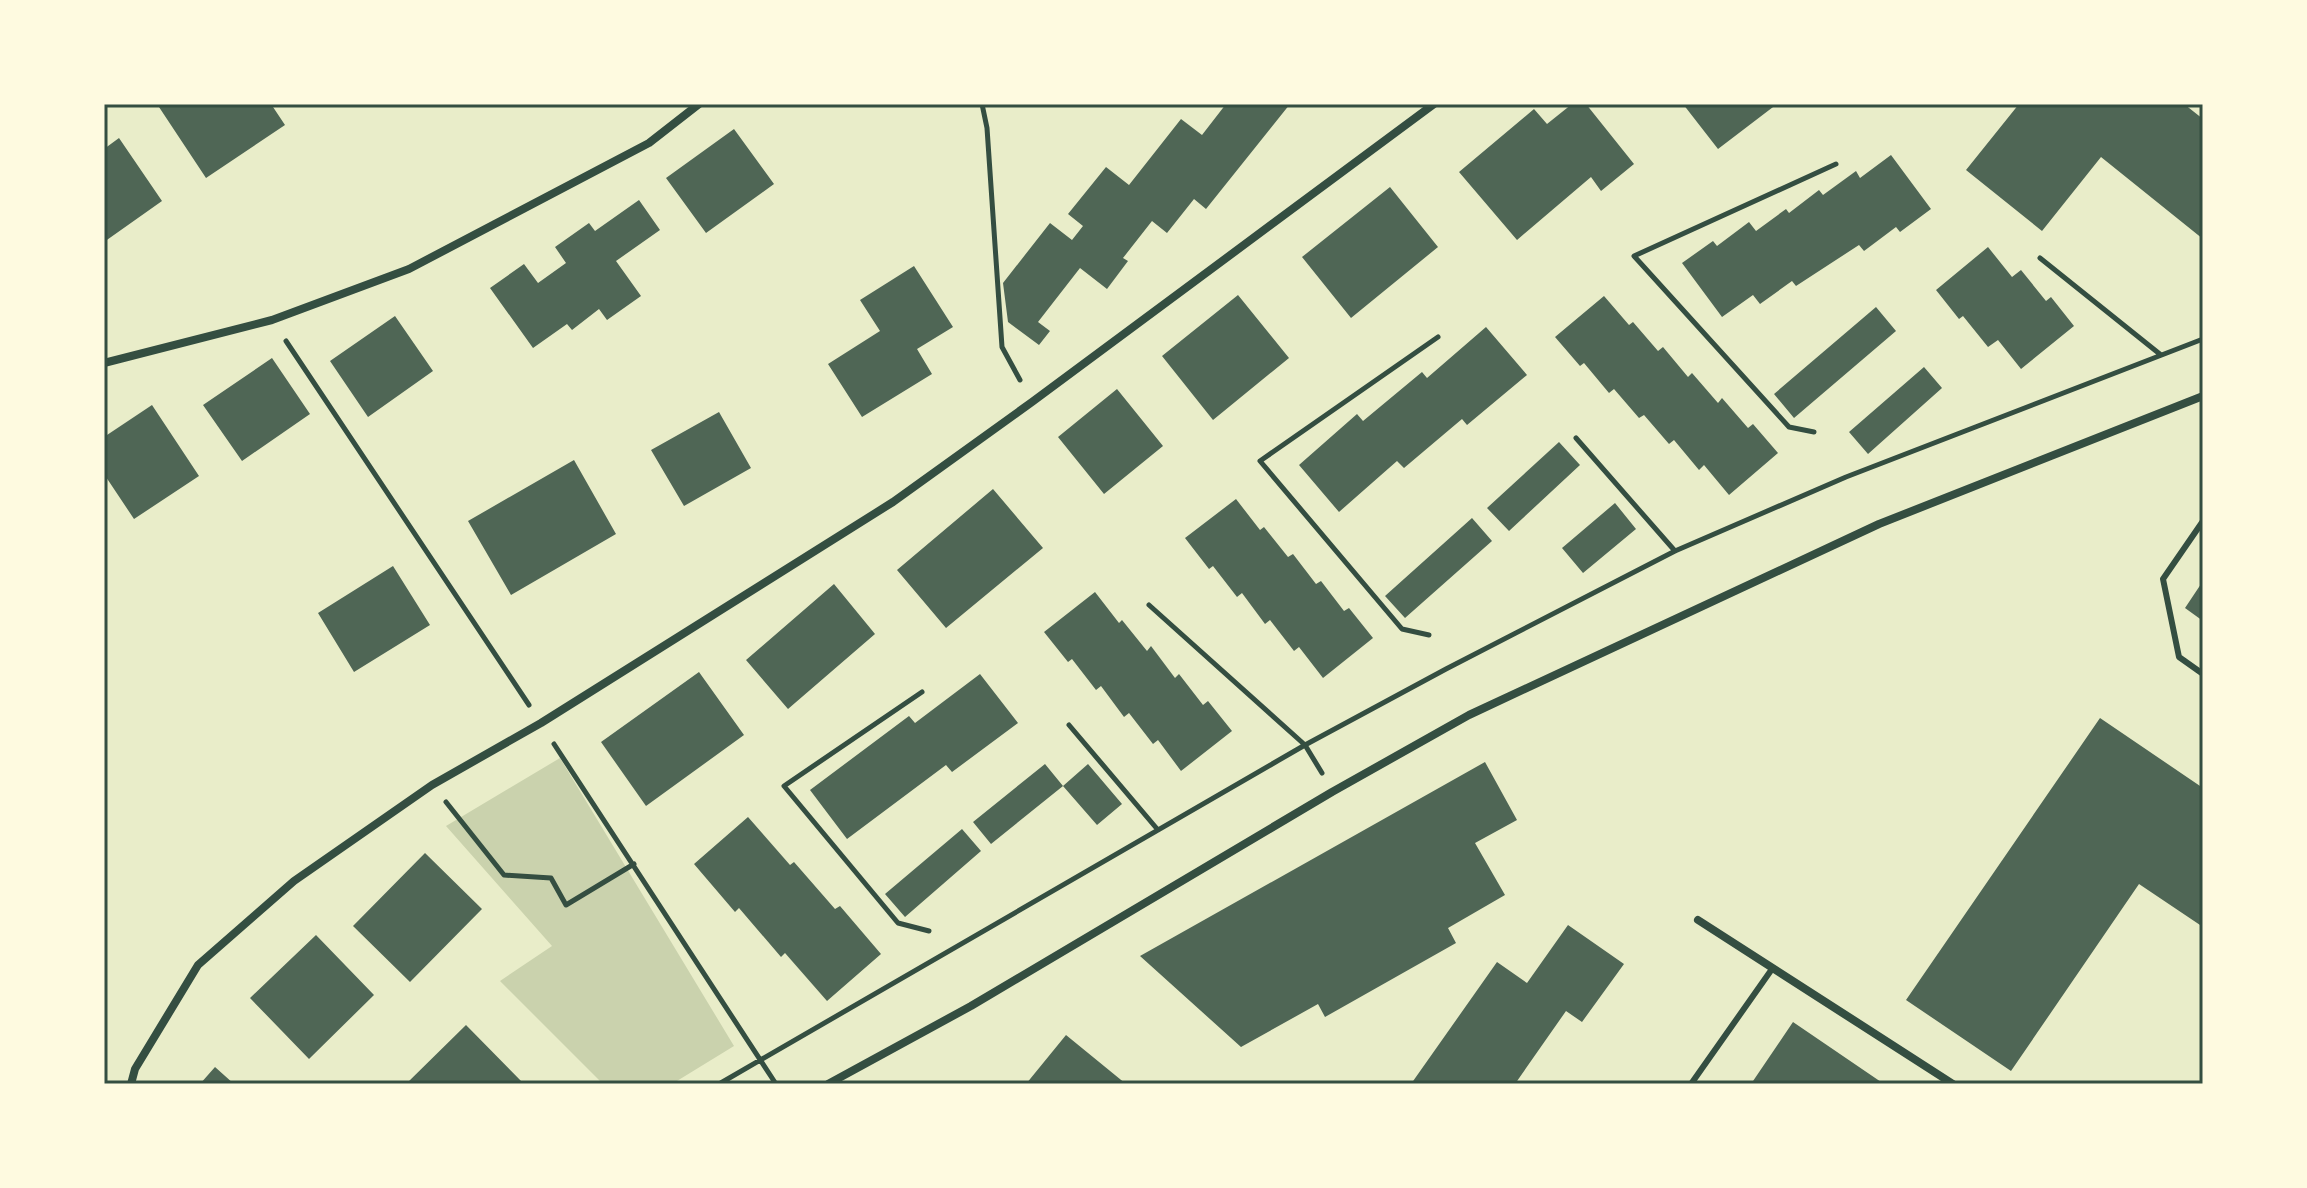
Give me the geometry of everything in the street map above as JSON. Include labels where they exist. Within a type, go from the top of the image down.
[{"type":"street","points":[[104,363],[272,320],[409,269],[649,143],[699,104]]},
{"type":"street","points":[[131,1084],[135,1069],[198,965],[294,881],[432,785],[541,723],[893,502],[1434,104]]},
{"type":"street","points":[[828,1084],[971,1006],[1332,792],[1469,715],[1879,524],[2203,396]]},
{"type":"street","points":[[1698,920],[1953,1084]]},
{"type":"lane","points":[[2203,521],[2163,579],[2179,657],[2203,674]]},
{"type":"lane","points":[[1691,1084],[1772,969]]},
{"type":"path","points":[[982,104],[987,128],[1002,347],[1032,402]]},
{"type":"path","points":[[1814,432],[1789,427],[1634,256],[1836,164]]},
{"type":"path","points":[[2040,258],[2162,355]]},
{"type":"path","points":[[272,320],[541,723],[776,1084]]},
{"type":"path","points":[[1429,635],[1402,629],[1260,461],[1438,337]]},
{"type":"path","points":[[719,1084],[1305,745],[1675,551],[1846,477],[2203,339]]},
{"type":"path","points":[[1576,438],[1675,551]]},
{"type":"path","points":[[1149,605],[1305,745]]},
{"type":"path","points":[[922,692],[784,786],[898,923],[929,931]]},
{"type":"path","points":[[1069,725],[1158,830]]},
{"type":"path","points":[[432,785],[504,875],[551,878],[566,905],[634,864]]},
{"type":"green space","points":[[560,758],[734,1046],[672,1084],[603,1084],[500,981],[552,946],[446,826]]},
{"type":"building","points":[[157,104],[271,104],[285,125],[206,178]]},
{"type":"building","points":[[1226,104],[1290,104],[1206,209],[1194,199],[1167,233],[1152,221],[1123,258],[1128,261],[1107,289],[1080,268],[1038,322],[1050,331],[1039,345],[1008,322],[1003,283],[1050,223],[1072,240],[1083,226],[1068,214],[1106,167],[1129,185],[1181,119],[1202,135]]},
{"type":"building","points":[[1572,104],[1586,104],[1634,164],[1601,191],[1591,177],[1517,240],[1459,172],[1534,109],[1547,124]]},
{"type":"building","points":[[1683,104],[1777,104],[1718,149]]},
{"type":"building","points":[[2019,104],[2184,104],[2203,119],[2203,239],[2101,157],[2042,231],[1966,170]]},
{"type":"building","points":[[734,129],[774,184],[706,233],[666,178]]},
{"type":"building","points":[[119,138],[162,201],[104,242],[104,149]]},
{"type":"building","points":[[1891,155],[1931,209],[1900,232],[1896,227],[1864,251],[1859,245],[1796,286],[1792,281],[1760,304],[1753,295],[1722,317],[1682,263],[1713,241],[1717,246],[1749,222],[1756,231],[1786,209],[1789,213],[1819,190],[1823,195],[1856,171],[1860,178]]},
{"type":"building","points":[[1390,187],[1438,247],[1351,318],[1302,257]]},
{"type":"building","points":[[639,200],[660,230],[616,261],[641,296],[607,320],[599,309],[572,330],[567,324],[533,348],[490,288],[524,264],[538,283],[566,263],[555,247],[589,223],[595,231]]},
{"type":"building","points":[[1988,247],[2012,277],[2021,270],[2046,301],[2051,297],[2074,326],[2021,369],[1998,340],[1988,347],[1963,316],[1959,319],[1936,290]]},
{"type":"building","points":[[914,266],[953,327],[917,349],[932,374],[862,417],[828,364],[880,331],[860,300]]},
{"type":"building","points":[[1238,295],[1289,358],[1213,420],[1162,356]]},
{"type":"building","points":[[1604,296],[1629,325],[1633,322],[1658,351],[1663,347],[1688,377],[1692,373],[1718,403],[1722,398],[1748,428],[1753,424],[1778,453],[1729,495],[1704,465],[1699,470],[1674,440],[1669,444],[1644,415],[1639,418],[1614,389],[1609,393],[1584,363],[1580,366],[1555,337]]},
{"type":"building","points":[[1876,307],[1896,331],[1794,418],[1774,394]]},
{"type":"building","points":[[395,316],[433,371],[368,417],[330,361]]},
{"type":"building","points":[[1486,327],[1527,375],[1467,425],[1462,419],[1404,468],[1397,461],[1339,512],[1299,465],[1357,414],[1363,421],[1422,372],[1427,378]]},
{"type":"building","points":[[272,358],[310,414],[242,461],[203,405]]},
{"type":"building","points":[[1924,367],[1942,388],[1868,454],[1849,432]]},
{"type":"building","points":[[1117,389],[1163,446],[1104,494],[1058,437]]},
{"type":"building","points":[[152,405],[199,476],[134,519],[104,474],[104,437]]},
{"type":"building","points":[[719,412],[751,468],[684,506],[651,450]]},
{"type":"building","points":[[1559,442],[1580,465],[1509,531],[1487,508]]},
{"type":"building","points":[[574,460],[616,534],[511,595],[468,521]]},
{"type":"building","points":[[993,489],[1043,548],[946,628],[897,570]]},
{"type":"building","points":[[1236,499],[1260,530],[1264,527],[1288,557],[1293,554],[1316,584],[1321,581],[1344,611],[1349,608],[1373,638],[1323,678],[1299,647],[1294,651],[1270,620],[1265,624],[1242,593],[1237,597],[1213,566],[1209,569],[1185,538]]},
{"type":"building","points":[[1615,503],[1636,529],[1583,573],[1562,548]]},
{"type":"building","points":[[1472,518],[1492,541],[1405,618],[1385,596]]},
{"type":"building","points":[[393,566],[430,625],[354,672],[318,613]]},
{"type":"building","points":[[2203,581],[2203,621],[2185,608]]},
{"type":"building","points":[[834,584],[875,634],[788,709],[746,660]]},
{"type":"building","points":[[1095,592],[1119,623],[1122,620],[1147,651],[1151,646],[1175,678],[1179,674],[1203,705],[1208,701],[1232,731],[1181,771],[1158,740],[1153,744],[1129,713],[1124,717],[1101,686],[1096,690],[1072,659],[1068,662],[1044,632]]},
{"type":"building","points":[[699,672],[744,735],[646,806],[601,742]]},
{"type":"building","points":[[980,674],[1018,723],[952,772],[946,765],[847,839],[810,790],[909,716],[915,723]]},
{"type":"building","points":[[2100,718],[2203,788],[2203,927],[2139,884],[2011,1071],[1906,1000]]},
{"type":"building","points":[[1485,762],[1517,820],[1475,843],[1505,895],[1448,928],[1456,943],[1325,1017],[1318,1004],[1241,1047],[1140,956]]},
{"type":"building","points":[[1045,764],[1063,786],[991,844],[973,822]]},
{"type":"building","points":[[1088,764],[1122,804],[1097,825],[1063,786]]},
{"type":"building","points":[[748,817],[790,865],[794,862],[835,909],[840,906],[881,954],[827,1001],[785,953],[781,957],[739,908],[735,912],[694,864]]},
{"type":"building","points":[[962,829],[981,851],[905,917],[885,894]]},
{"type":"building","points":[[425,853],[482,909],[410,982],[353,926]]},
{"type":"building","points":[[1568,925],[1624,964],[1582,1022],[1566,1011],[1515,1084],[1411,1084],[1497,962],[1527,983]]},
{"type":"building","points":[[316,935],[374,995],[309,1059],[250,998]]},
{"type":"building","points":[[1793,1022],[1884,1084],[1751,1084]]},
{"type":"building","points":[[466,1025],[524,1084],[406,1084]]},
{"type":"building","points":[[1066,1035],[1126,1084],[1026,1084]]},
{"type":"building","points":[[215,1067],[234,1084],[200,1084]]}]
